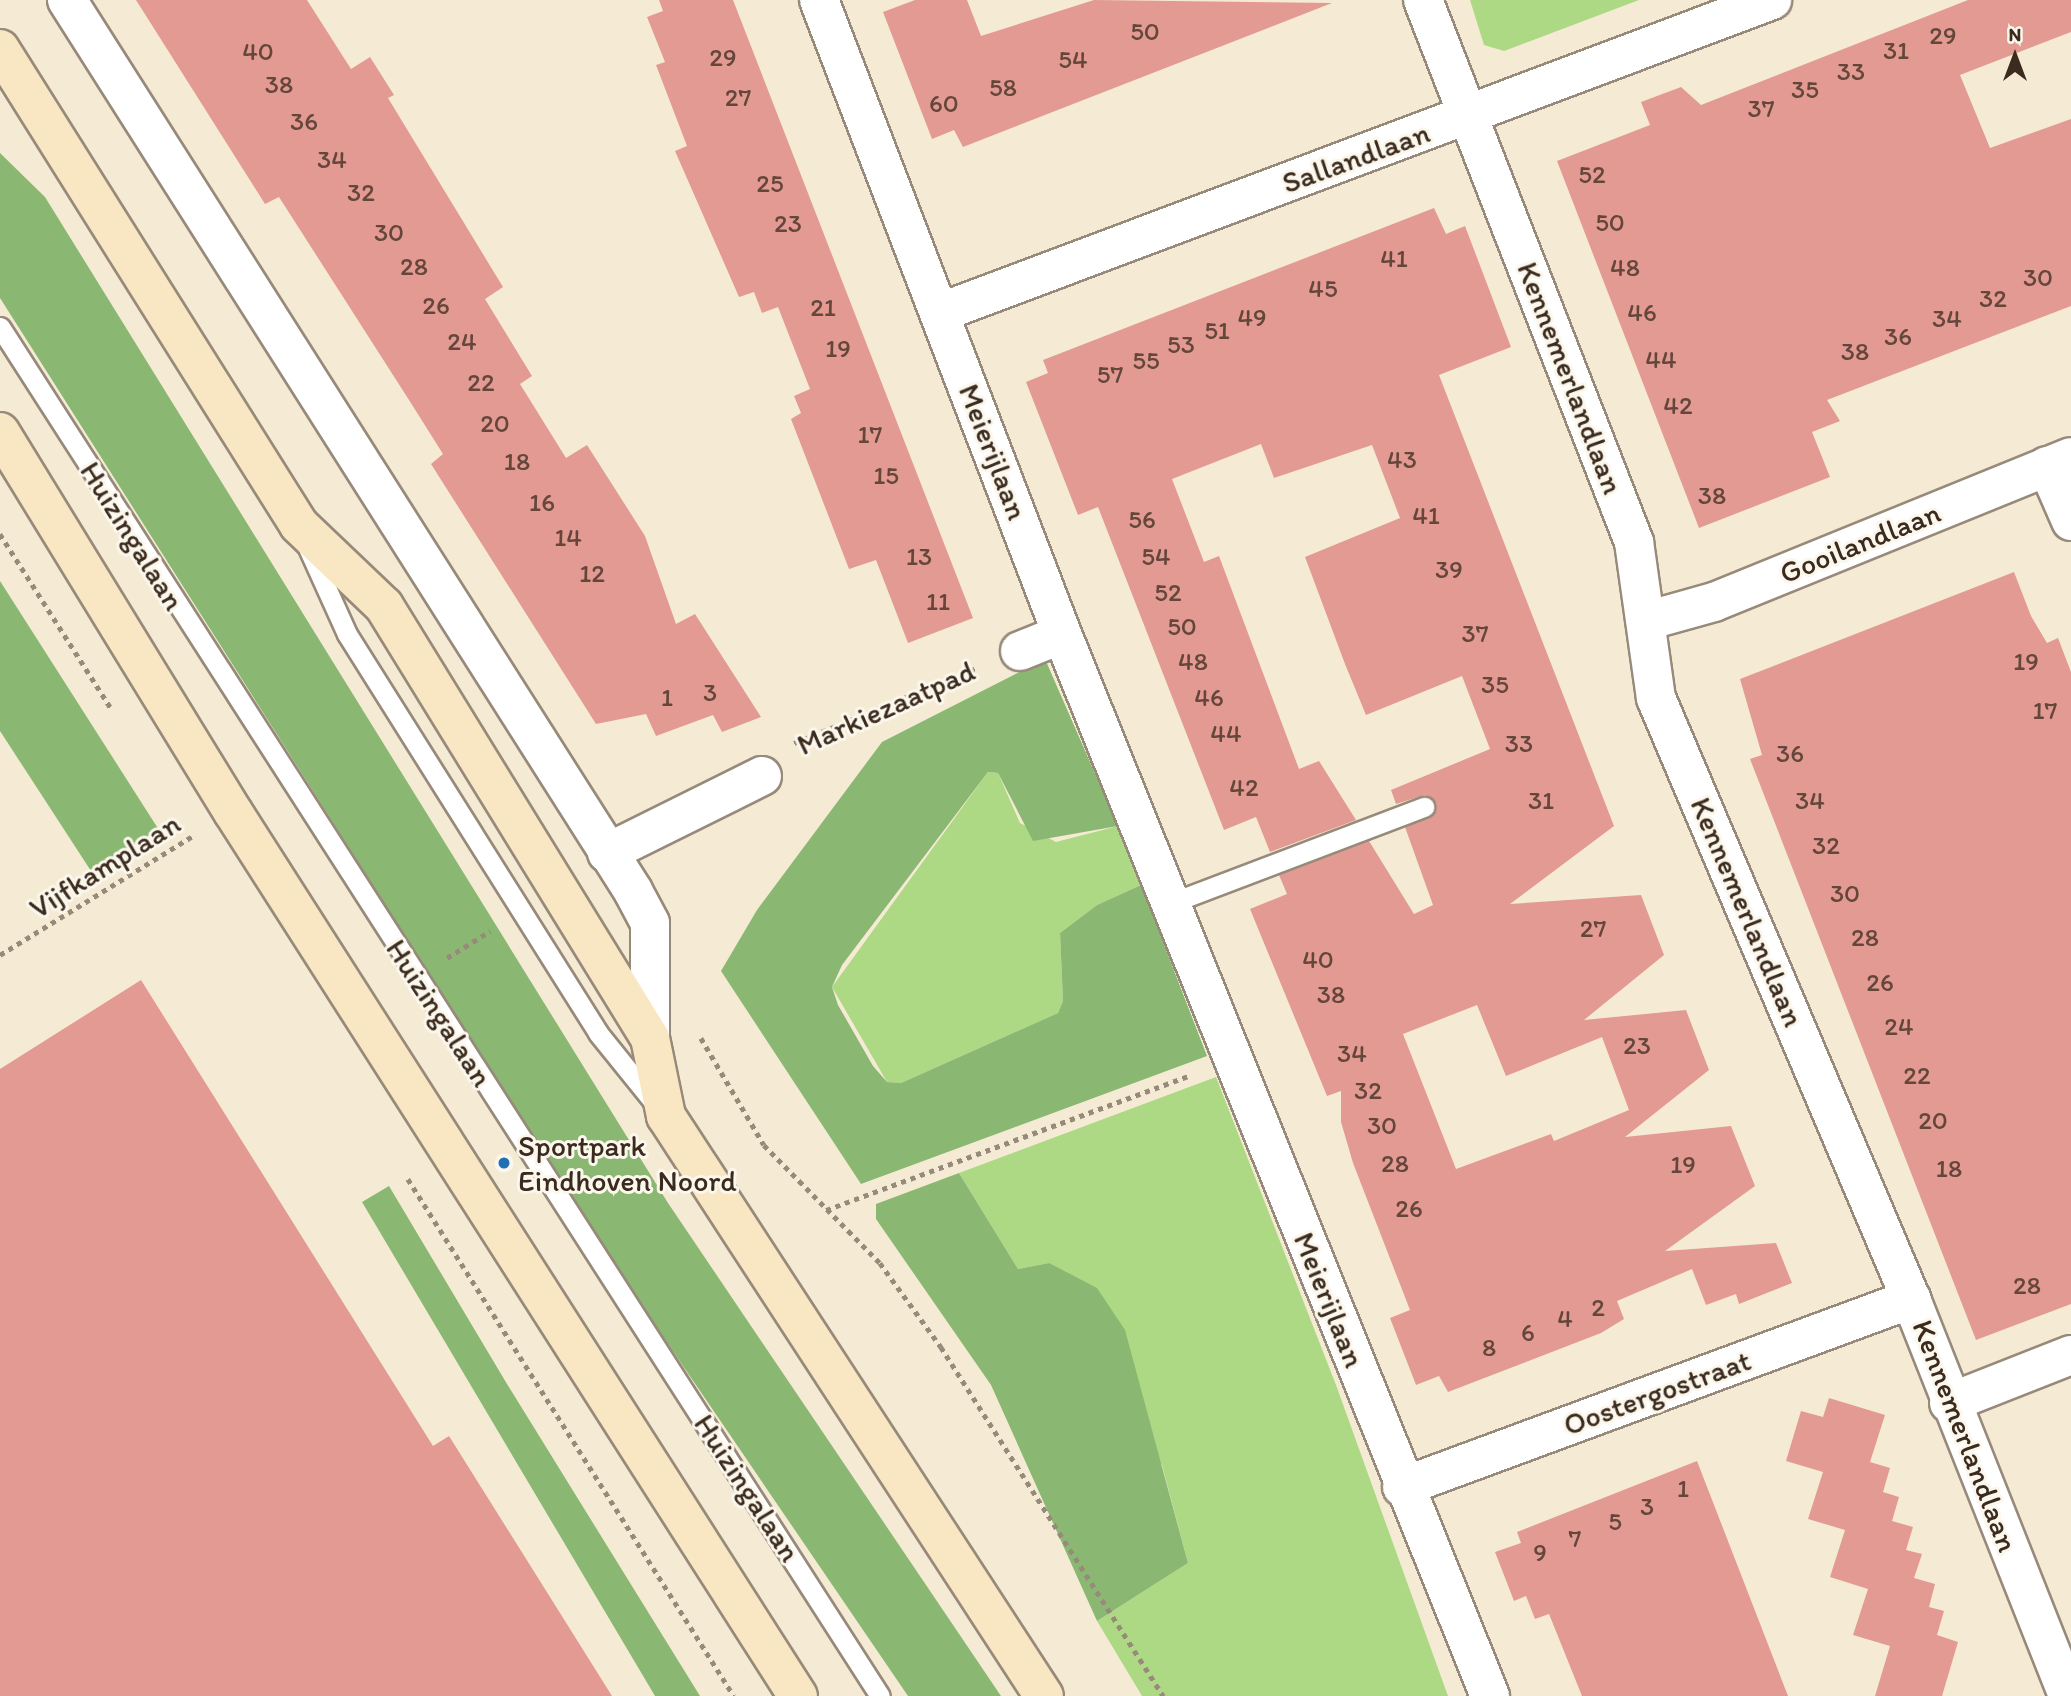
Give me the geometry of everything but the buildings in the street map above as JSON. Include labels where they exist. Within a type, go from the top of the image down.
[{"type":"main road","points":[[0,49],[299,524],[384,606],[650,1038],[666,1116],[1038,1692]]},
{"type":"main road","name":"Huizingalaan","points":[[0,432],[233,812],[798,1696]]},
{"type":"street","points":[[67,0],[650,923],[650,1038]]},
{"type":"street","name":"Meierijlaan","points":[[819,0],[1062,634],[1402,1487],[1490,1696]]},
{"type":"street","name":"Kennemerlandlaan","points":[[1423,0],[1634,542],[1656,698],[1911,1299],[1949,1403],[2068,1696]]},
{"type":"street","name":"Sallandlaan","points":[[939,313],[1468,117],[1772,0]]},
{"type":"street","points":[[2059,461],[2071,521]]},
{"type":"street","name":"Gooilandlaan","points":[[1646,621],[1714,602],[2059,461]]},
{"type":"street","points":[[1020,651],[1062,634]]},
{"type":"street","points":[[607,853],[762,776]]},
{"type":"street","name":"Oostergostraat","points":[[1402,1487],[1911,1299]]},
{"type":"street","points":[[1949,1403],[2071,1355]]},
{"type":"lane","name":"Huizingalaan","points":[[0,327],[415,979],[880,1696]]},
{"type":"lane","points":[[299,524],[317,581],[347,634],[524,909],[598,1033],[666,1116]]},
{"type":"lane","points":[[1171,903],[1424,807]]},
{"type":"path","name":"Markiezaatpad","points":[[762,776],[796,742],[1020,651]]},
{"type":"path","name":"Vijfkamplaan","points":[[0,955],[233,812]]},
{"type":"path","points":[[415,979],[524,909]]},
{"type":"path","points":[[698,1031],[764,1145],[880,1262],[941,1347],[1163,1696]]},
{"type":"path","points":[[826,1210],[1233,1059]]},
{"type":"green space","points":[[1470,0],[1639,0],[1504,51],[1484,45]]},
{"type":"green space","points":[[0,153],[45,197],[668,1203],[1001,1696],[908,1696],[610,1259],[0,298]]},
{"type":"green space","points":[[0,581],[159,830],[91,871],[0,731]]},
{"type":"green space","points":[[1045,659],[1118,826],[1033,841],[998,773],[988,772],[842,965],[832,987],[838,1005],[873,1066],[887,1082],[901,1083],[1058,1013],[1063,1001],[1060,933],[1097,905],[1141,885],[1207,1056],[861,1184],[721,971],[757,910],[882,742]]},
{"type":"green space","points":[[988,772],[998,773],[1020,823],[1056,842],[1118,826],[1141,885],[1097,905],[1060,933],[1063,1001],[1058,1013],[901,1083],[887,1082],[832,987]]},
{"type":"green space","points":[[1216,1077],[1336,1385],[1448,1696],[1142,1696],[1097,1621],[1188,1563],[1162,1465],[1049,1263],[1018,1269],[959,1173]]},
{"type":"green space","points":[[959,1173],[1018,1269],[1049,1263],[1097,1288],[1125,1330],[1188,1563],[1097,1621],[991,1385],[876,1219],[876,1204]]},
{"type":"green space","points":[[389,1186],[507,1384],[700,1696],[655,1696],[362,1202]]},
{"type":"place","name":"Sportpark Eindhoven Noord","points":[[504,1163]]}]
